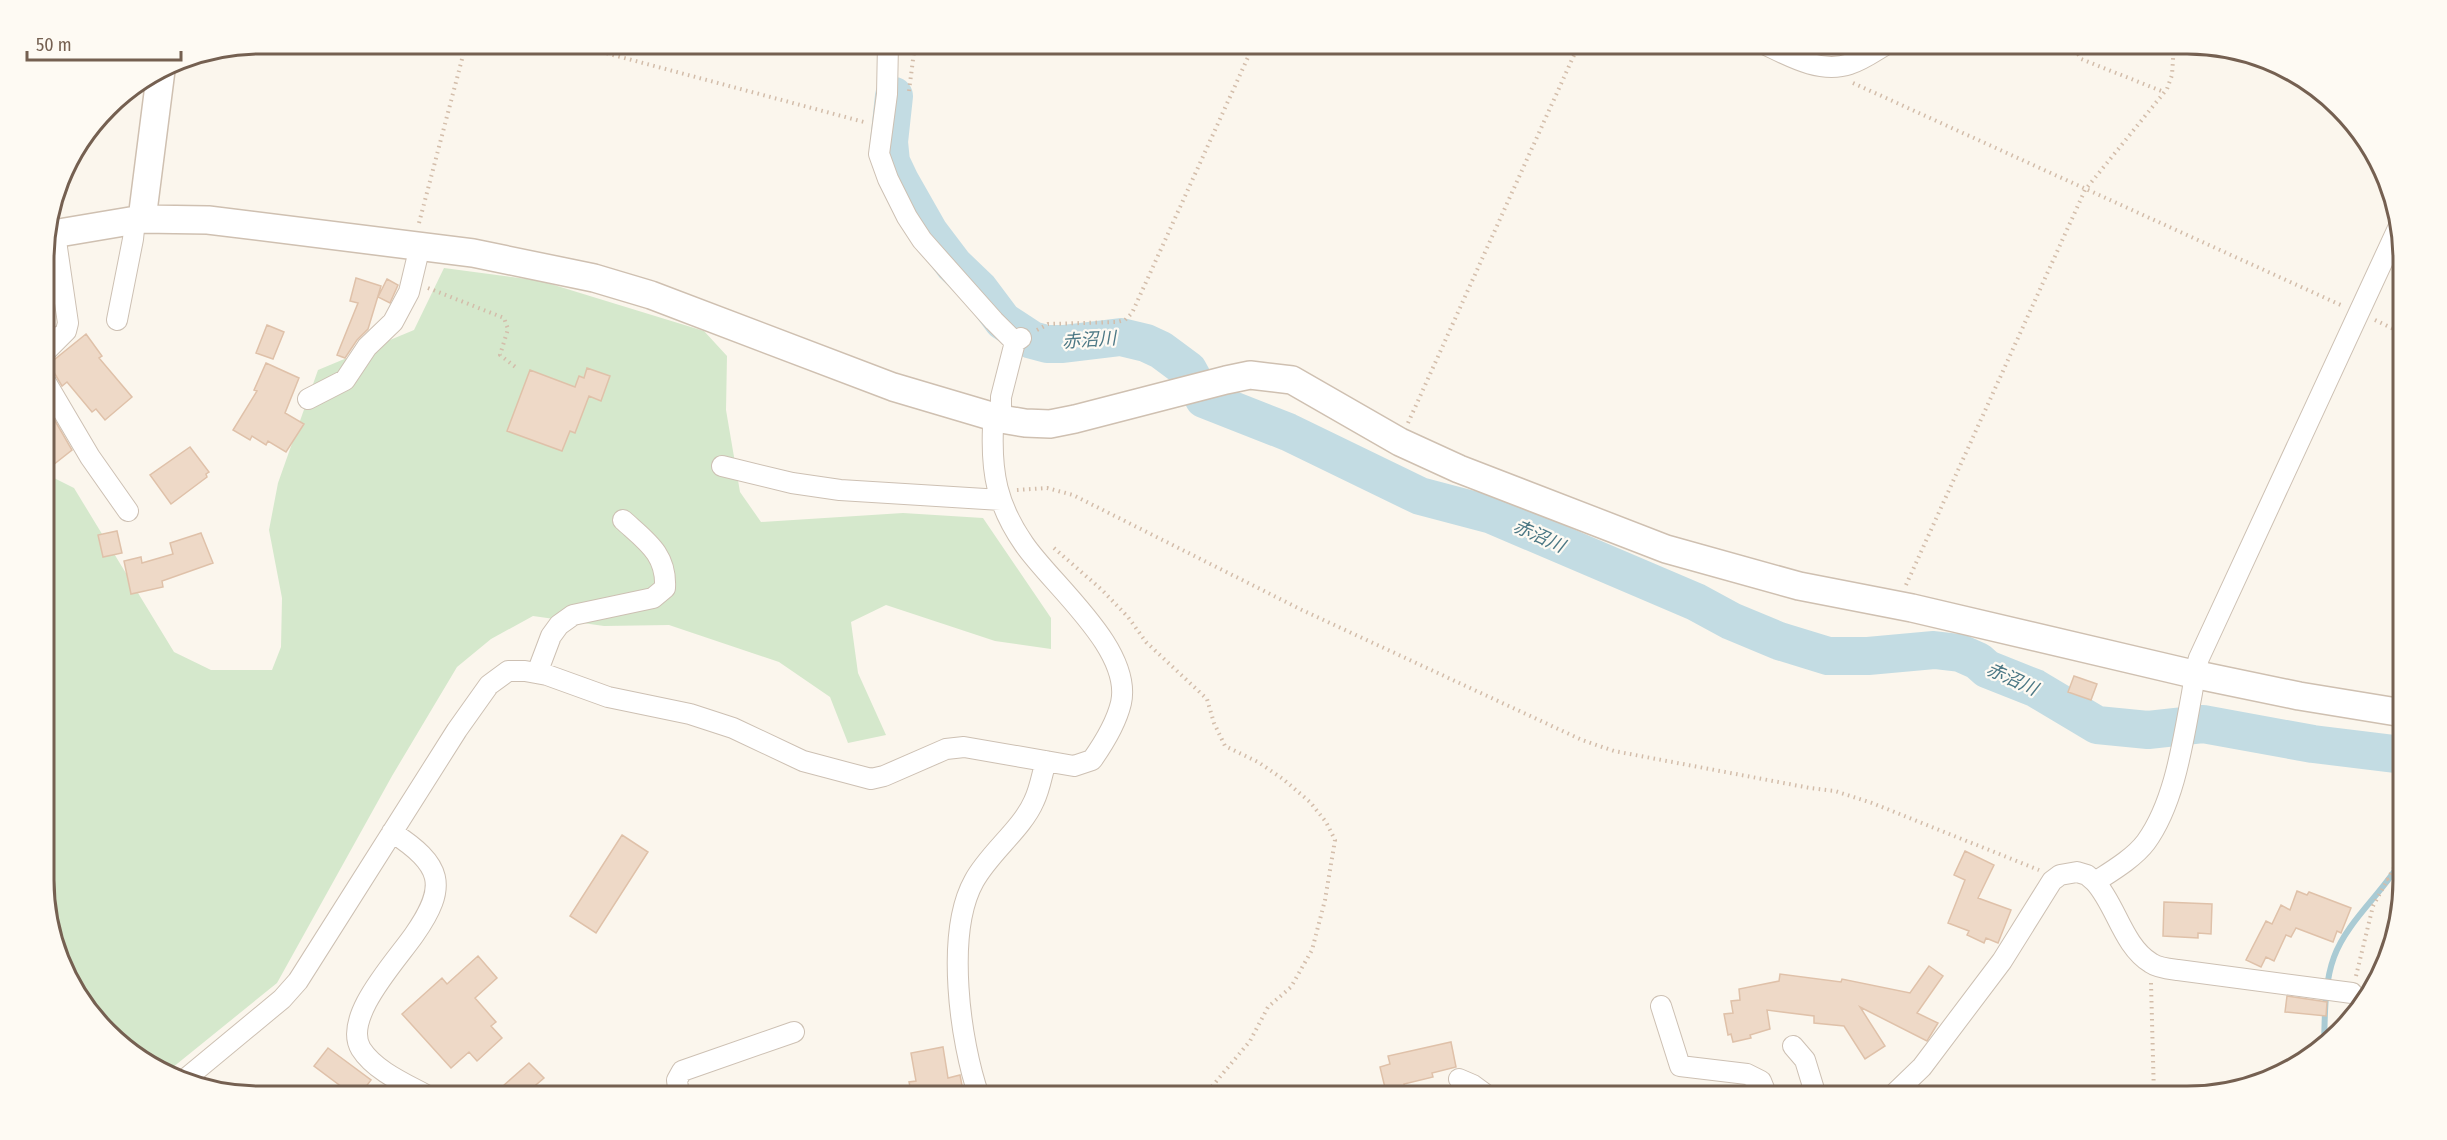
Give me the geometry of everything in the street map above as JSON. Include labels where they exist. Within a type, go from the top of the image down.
[{"type":"street","points":[[191,1074],[282,999],[298,981],[392,832],[489,685],[508,671],[537,673],[608,697],[700,717],[733,728],[803,760],[871,779],[884,776],[946,749],[964,747],[1074,766],[1092,760],[1113,727],[1122,702],[1121,683],[1102,636],[1086,615],[1046,573],[1023,543],[1000,496],[992,460],[993,427],[1001,419],[1001,397],[1018,340],[962,286],[922,240],[895,196],[879,154],[884,128],[888,54]]},
{"type":"street","points":[[1788,54],[1814,65],[1832,67],[1847,65],[1869,54]]},
{"type":"street","points":[[117,320],[138,219],[159,81]]},
{"type":"street","points":[[56,233],[138,219],[248,223],[473,253],[594,278],[651,295],[893,387],[1001,419],[1025,423],[1050,424],[1250,375],[1292,380],[1400,441],[1516,493],[1666,549],[1799,585],[1897,605],[2193,674],[2299,696],[2393,711]]},
{"type":"street","points":[[2095,882],[2145,844],[2164,812],[2192,691],[2193,674],[2199,658],[2392,242]]},
{"type":"street","points":[[308,399],[345,380],[367,347],[393,322],[409,292],[417,245]]},
{"type":"street","points":[[54,250],[68,323],[66,331],[54,343]]},
{"type":"street","points":[[54,396],[90,456],[128,511]]},
{"type":"street","points":[[722,466],[792,483],[840,490],[978,497],[1000,496]]},
{"type":"street","points":[[537,673],[551,636],[559,625],[573,615],[653,598],[665,588],[666,573],[662,560],[623,520]]},
{"type":"street","points":[[977,1086],[959,1002],[958,957],[962,918],[973,882],[1034,801],[1046,761]]},
{"type":"street","points":[[392,832],[412,845],[430,866],[437,889],[432,909],[363,1008],[356,1030],[357,1042],[363,1051],[378,1066],[411,1086]]},
{"type":"street","points":[[1905,1086],[2002,961],[2043,893],[2056,877],[2069,872],[2087,875],[2095,882],[2129,938],[2150,963],[2178,970],[2352,993]]},
{"type":"street","points":[[1660,1006],[1680,1066],[1747,1074],[1761,1081],[1763,1086]]},
{"type":"street","points":[[678,1086],[677,1080],[682,1071],[794,1032]]},
{"type":"street","points":[[1793,1046],[1805,1060],[1813,1086]]},
{"type":"street","points":[[1459,1079],[1476,1086]]},
{"type":"path","points":[[417,245],[464,54]]},
{"type":"path","points":[[609,54],[884,128]]},
{"type":"path","points":[[1042,327],[1048,324],[1117,322],[1125,320],[1132,313],[1249,54]]},
{"type":"path","points":[[1400,441],[1575,54]]},
{"type":"path","points":[[2076,54],[2081,59],[2164,92]]},
{"type":"path","points":[[1897,605],[2085,190],[2164,92],[2172,75],[2173,54]]},
{"type":"path","points":[[1847,80],[2393,329]]},
{"type":"path","points":[[426,283],[429,290],[504,318],[508,330],[500,355],[518,369]]},
{"type":"path","points":[[1000,496],[1047,488],[1073,495],[1302,610],[1582,740],[1614,751],[1835,791],[1920,820],[2056,877]]},
{"type":"path","points":[[1052,547],[1102,590],[1128,617],[1146,642],[1207,699],[1214,723],[1225,746],[1258,762],[1310,802],[1326,822],[1335,840],[1312,950],[1291,987],[1268,1006],[1250,1041],[1212,1086]]},
{"type":"path","points":[[2348,1007],[2373,906],[2393,867]]},
{"type":"path","points":[[2386,879],[2393,882]]},
{"type":"path","points":[[2150,963],[2154,1086]]},
{"type":"green space","points":[[444,268],[541,281],[704,331],[727,356],[726,410],[740,492],[761,522],[903,513],[983,518],[1051,618],[1051,649],[995,641],[886,605],[851,622],[858,673],[886,735],[848,743],[830,697],[779,662],[669,625],[604,626],[533,616],[491,639],[457,667],[392,776],[277,983],[174,1066],[157,1058],[114,1026],[82,983],[61,933],[54,880],[54,478],[74,488],[174,652],[211,670],[272,670],[281,647],[282,598],[269,530],[278,483],[318,370],[414,330]]},
{"type":"building","points":[[356,278],[381,286],[368,329],[345,358],[337,355],[358,303],[350,301]]},
{"type":"building","points":[[387,279],[398,285],[390,303],[378,297]]},
{"type":"building","points":[[267,325],[284,332],[273,359],[256,353]]},
{"type":"building","points":[[86,334],[102,356],[99,358],[132,397],[105,420],[96,409],[92,412],[67,382],[62,386],[54,372],[54,360]]},
{"type":"building","points":[[266,363],[299,378],[285,413],[304,424],[286,452],[268,441],[266,445],[252,436],[250,440],[233,430],[257,391],[254,390]]},
{"type":"building","points":[[587,368],[610,376],[601,401],[589,396],[575,433],[570,431],[562,451],[507,431],[530,370],[575,387],[579,376],[584,378]]},
{"type":"building","points":[[54,419],[72,450],[54,464]]},
{"type":"building","points":[[190,447],[209,472],[206,474],[207,477],[171,504],[150,475]]},
{"type":"building","points":[[117,531],[122,553],[103,557],[98,535]]},
{"type":"building","points":[[201,533],[213,563],[162,581],[163,587],[131,594],[124,561],[141,557],[142,563],[173,554],[170,543]]},
{"type":"building","points":[[2074,676],[2097,684],[2091,700],[2068,692]]},
{"type":"building","points":[[622,835],[648,852],[596,933],[570,916]]},
{"type":"building","points":[[1965,851],[1994,865],[1978,898],[2011,910],[1998,943],[1986,938],[1984,943],[1967,935],[1969,931],[1948,923],[1965,880],[1954,875]]},
{"type":"building","points":[[2297,891],[2307,895],[2309,892],[2351,908],[2341,933],[2337,931],[2333,942],[2296,928],[2291,937],[2286,935],[2274,961],[2266,957],[2261,967],[2246,960],[2266,921],[2272,924],[2281,905],[2290,910]]},
{"type":"building","points":[[2164,902],[2212,904],[2211,934],[2198,933],[2198,938],[2163,936]]},
{"type":"building","points":[[478,956],[497,978],[475,998],[496,1022],[491,1026],[502,1038],[477,1061],[469,1052],[451,1068],[402,1014],[442,978],[447,984]]},
{"type":"building","points":[[1929,966],[1943,976],[1917,1013],[1938,1023],[1927,1041],[1860,1007],[1885,1046],[1865,1059],[1844,1026],[1814,1023],[1814,1016],[1767,1010],[1770,1029],[1750,1035],[1751,1038],[1733,1042],[1731,1034],[1728,1035],[1724,1014],[1733,1013],[1731,1001],[1740,1000],[1739,989],[1779,981],[1780,974],[1841,982],[1842,979],[1910,993]]},
{"type":"building","points":[[2287,996],[2327,1002],[2326,1016],[2285,1012]]},
{"type":"building","points":[[1451,1042],[1456,1067],[1432,1073],[1433,1077],[1404,1084],[1404,1086],[1385,1086],[1380,1067],[1390,1064],[1388,1056]]},
{"type":"building","points":[[943,1047],[948,1078],[960,1075],[962,1086],[910,1086],[909,1082],[916,1081],[911,1053]]},
{"type":"building","points":[[328,1048],[371,1080],[366,1086],[341,1086],[314,1066]]},
{"type":"building","points":[[529,1063],[544,1078],[535,1086],[503,1086]]},
{"type":"waterway","name":"赤沼川","points":[[894,96],[889,142],[891,162],[900,181],[929,232],[954,265],[979,289],[1003,321],[1032,340],[1047,344],[1063,344],[1121,337],[1146,343],[1161,350],[1188,370],[1204,399],[1288,432],[1420,496],[1492,515],[1696,602],[1731,621],[1779,641],[1828,656],[1868,656],[1934,650],[1960,653],[1978,661],[1987,669],[2035,688],[2097,725],[2148,730],[2203,724],[2313,744],[2393,754]]},
{"type":"waterway","points":[[2324,1033],[2327,989],[2334,957],[2348,931],[2393,874]]}]
